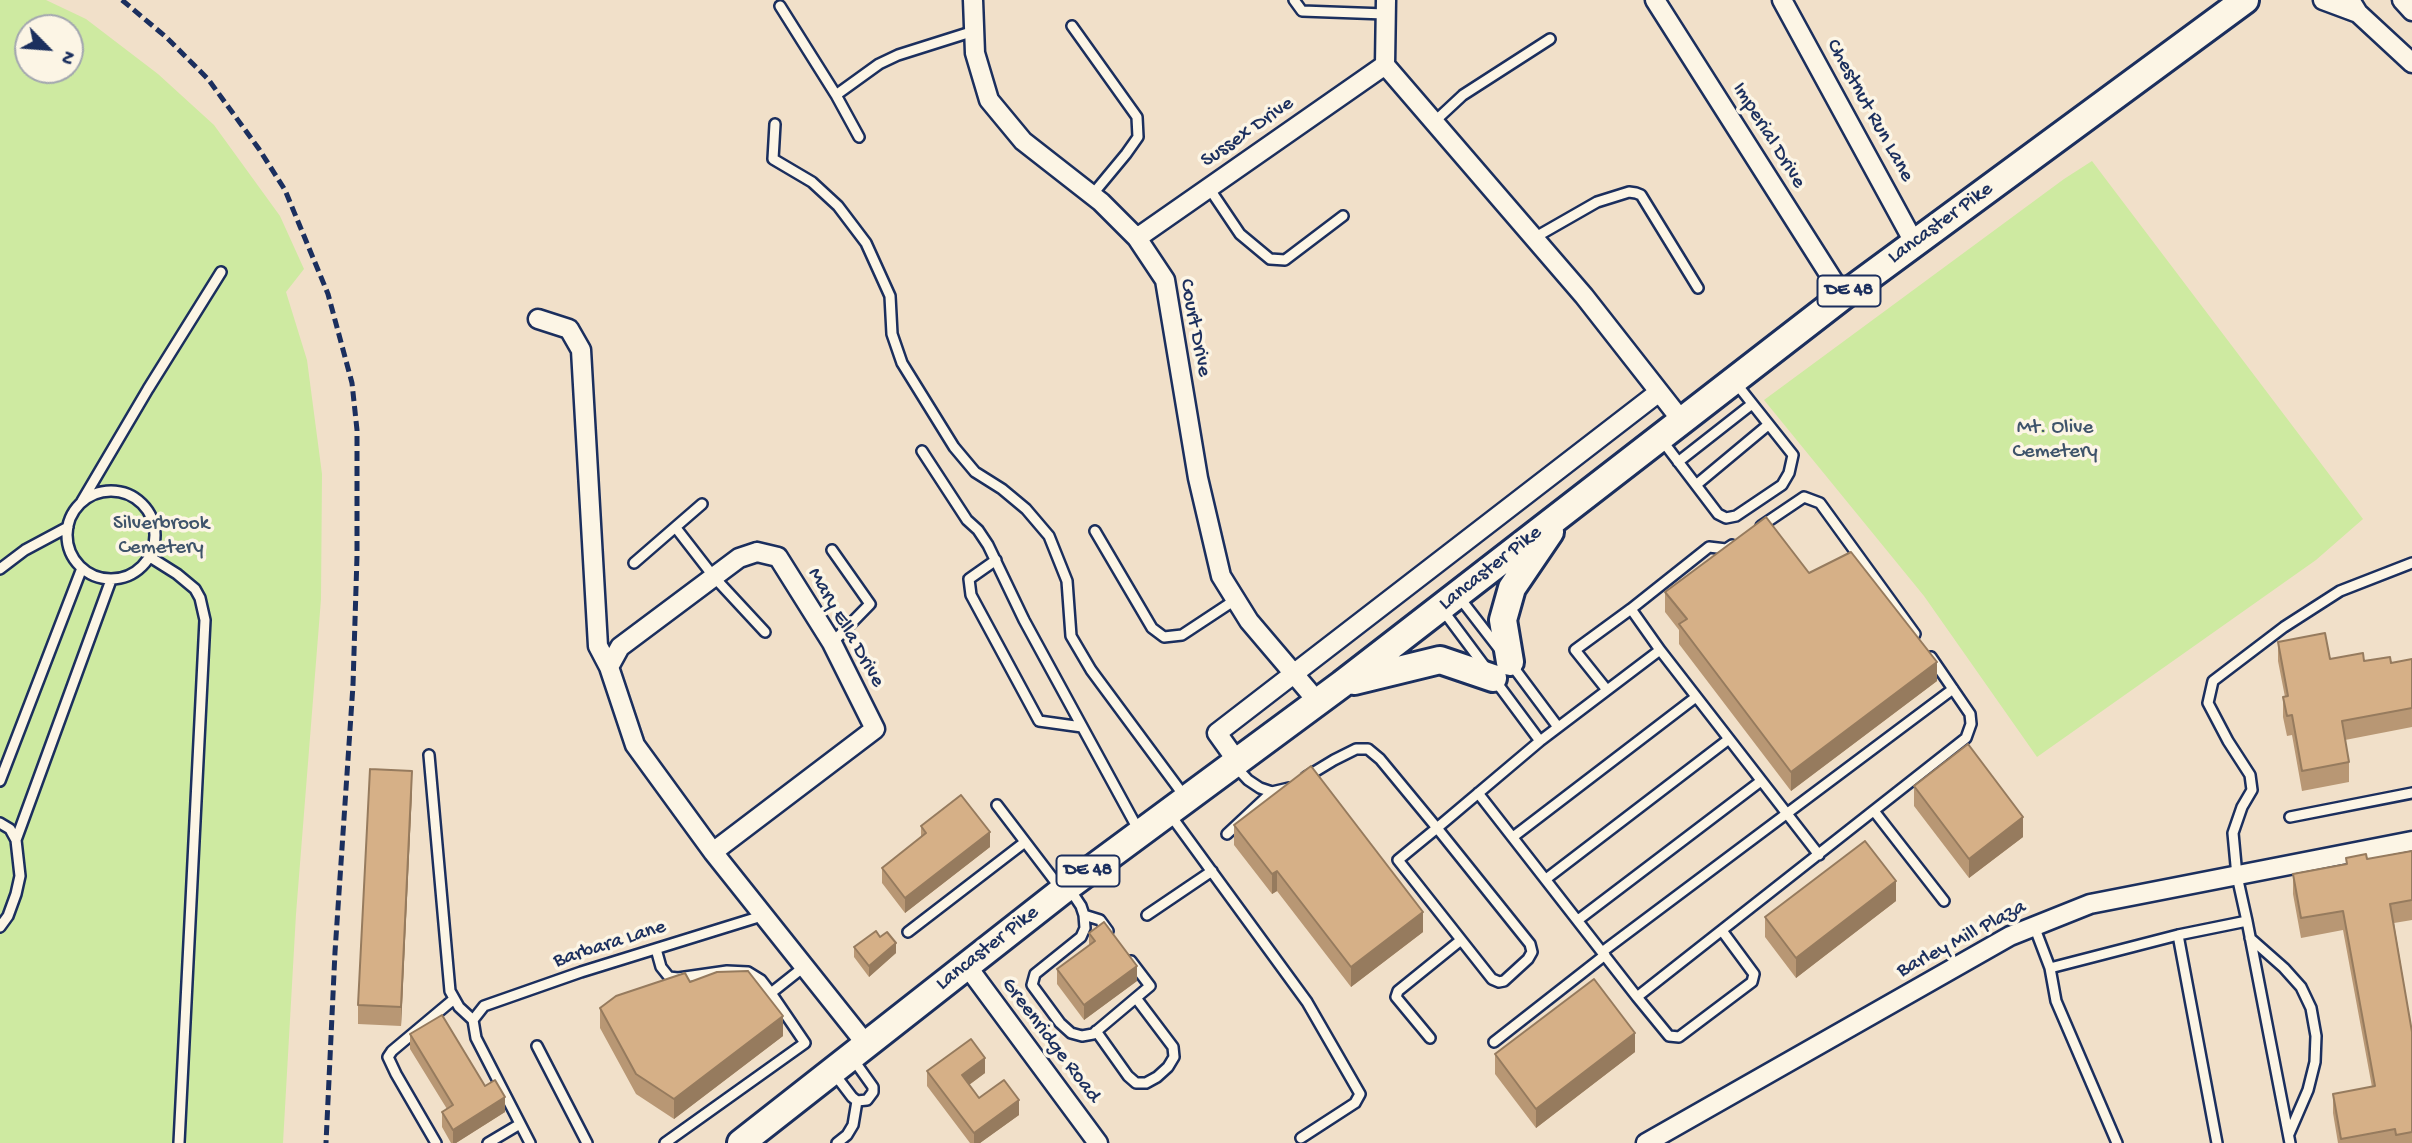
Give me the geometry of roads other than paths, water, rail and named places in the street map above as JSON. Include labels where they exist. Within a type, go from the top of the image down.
[{"type":"main road","name":"Lancaster Pike","points":[[741,1143],[1065,889],[1342,684],[1843,296],[2246,0]]},
{"type":"main road","points":[[1342,684],[1440,660],[1502,670],[1503,620],[1513,588],[1563,513]]},
{"type":"street","name":"Court Drive","points":[[973,0],[975,53],[989,100],[1023,141],[1092,194],[1137,238],[1165,280],[1198,478],[1221,576],[1248,621],[1317,701]]},
{"type":"street","name":"Imperial Drive","points":[[1655,0],[1843,296]]},
{"type":"street","name":"Chestnut Run Lane","points":[[1783,0],[1915,244]]},
{"type":"street","points":[[2323,0],[2354,7],[2412,63]]},
{"type":"street","points":[[2402,0],[2412,11]]},
{"type":"street","points":[[1386,7],[1385,65],[1584,296],[1682,421]]},
{"type":"street","name":"Sussex Drive","points":[[1137,238],[1385,65]]},
{"type":"street","points":[[538,319],[569,329],[581,350],[598,646],[610,667],[635,745],[713,852],[805,966],[850,1057]]},
{"type":"street","points":[[1235,762],[1217,733],[1659,391]]},
{"type":"street","name":"Mary Ella Drive","points":[[610,667],[620,648],[739,558],[757,552],[778,557],[832,643],[876,729],[713,852]]},
{"type":"street","name":"Barley Mill Plaza","points":[[1646,1143],[2010,936],[2034,926],[2090,904],[2412,841]]},
{"type":"street","name":"Greenridge Road","points":[[967,966],[1098,1143]]},
{"type":"lane","points":[[1294,0],[1301,11],[1386,7]]},
{"type":"lane","points":[[780,6],[859,137]]},
{"type":"lane","points":[[1072,26],[1137,117],[1138,136],[1092,194]]},
{"type":"lane","points":[[836,95],[879,64],[898,55],[974,32]]},
{"type":"lane","points":[[1434,122],[1463,95],[1550,39]]},
{"type":"lane","points":[[775,124],[773,159],[812,182],[838,206],[866,243],[890,296],[892,334],[902,363],[954,447],[975,472],[1026,509],[1049,536],[1067,581],[1071,636],[1177,805],[1212,871],[1307,1002],[1360,1094],[1355,1103],[1301,1138]]},
{"type":"lane","points":[[1209,188],[1240,234],[1270,259],[1285,260],[1343,216]]},
{"type":"lane","points":[[1534,238],[1597,202],[1629,192],[1636,193],[1641,195],[1698,288]]},
{"type":"lane","points":[[81,503],[93,495],[116,491],[136,498],[150,512],[154,523],[155,544],[150,557],[133,574],[111,580],[98,578],[82,568],[71,553],[67,541],[72,513],[81,503],[221,272]]},
{"type":"lane","points":[[1660,438],[1718,513],[1726,517],[1736,516],[1782,485],[1789,473],[1793,455],[1734,381]]},
{"type":"lane","points":[[1678,462],[1752,404]]},
{"type":"lane","points":[[1696,485],[1768,425]]},
{"type":"lane","points":[[922,451],[967,520],[988,545],[1024,620],[1140,832]]},
{"type":"lane","points":[[1637,997],[1723,932],[1966,738],[1970,724],[1970,713],[1819,503],[1804,497],[1755,530]]},
{"type":"lane","points":[[634,563],[702,504]]},
{"type":"lane","points":[[0,569],[25,550],[68,527]]},
{"type":"lane","points":[[676,528],[714,577],[765,632]]},
{"type":"lane","points":[[1095,531],[1152,628],[1164,637],[1182,635],[1235,600]]},
{"type":"lane","points":[[1606,690],[1575,650],[1709,547],[1726,549],[1745,537]]},
{"type":"lane","points":[[832,550],[870,604],[832,643]]},
{"type":"lane","points":[[150,557],[195,589],[205,620],[179,1143]]},
{"type":"lane","points":[[996,560],[970,579],[971,595],[1039,721],[1082,727]]},
{"type":"lane","points":[[2289,1139],[2236,876],[2234,833],[2242,807],[2252,790],[2250,775],[2208,704],[2213,681],[2284,627],[2340,591],[2412,563]]},
{"type":"lane","points":[[0,781],[82,568]]},
{"type":"lane","points":[[16,839],[111,580]]},
{"type":"lane","points":[[1449,601],[1502,670],[1558,727]]},
{"type":"lane","points":[[1449,601],[1502,670],[1540,741]]},
{"type":"lane","points":[[1630,608],[1819,855]]},
{"type":"lane","points":[[1235,762],[1248,780],[1272,792],[1287,790],[1345,754],[1368,749],[1380,759],[1437,828],[1530,944],[1532,952],[1528,959],[1504,981],[1492,979],[1398,860],[1437,828],[1540,741],[1660,650]]},
{"type":"lane","points":[[1494,1042],[1604,953],[1953,689]]},
{"type":"lane","points":[[1513,837],[1696,697]]},
{"type":"lane","points":[[1546,879],[1729,739]]},
{"type":"lane","points":[[429,755],[450,991],[459,1007],[473,1020],[476,1038],[530,1143]]},
{"type":"lane","points":[[1578,920],[1761,781]]},
{"type":"lane","points":[[1227,834],[1272,792]]},
{"type":"lane","points":[[1478,793],[1669,1036],[1679,1037],[1752,982],[1754,974],[1723,932]]},
{"type":"lane","points":[[2290,817],[2412,793]]},
{"type":"lane","points":[[997,805],[1084,915],[1085,928],[1081,937],[1035,974],[1032,985],[1070,1033],[1082,1036],[1096,1031],[1150,986],[1125,953]]},
{"type":"lane","points":[[1874,811],[1944,901]]},
{"type":"lane","points":[[0,823],[10,829],[16,839],[19,856],[18,885],[8,916],[0,927]]},
{"type":"lane","points":[[908,932],[1025,842]]},
{"type":"lane","points":[[1146,915],[1212,871]]},
{"type":"lane","name":"Barbara Lane","points":[[473,1020],[484,1006],[581,972],[765,915]]},
{"type":"lane","points":[[1084,915],[1100,920],[1117,942]]},
{"type":"lane","points":[[2050,968],[2247,920]]},
{"type":"lane","points":[[2034,926],[2050,968],[2056,1001],[2117,1143]]},
{"type":"lane","points":[[2178,935],[2217,1143]]},
{"type":"lane","points":[[2250,938],[2301,987],[2311,1008],[2316,1036],[2315,1062],[2308,1090],[2289,1139]]},
{"type":"lane","points":[[1430,1038],[1396,997],[1398,991],[1461,940]]},
{"type":"lane","points":[[656,949],[661,967],[668,977],[727,971],[748,972],[761,980],[805,1043],[665,1143]]},
{"type":"lane","points":[[771,993],[805,966]]},
{"type":"lane","points":[[1096,1031],[1136,1083],[1146,1083],[1163,1072],[1174,1057],[1173,1047],[1136,998]]},
{"type":"lane","points":[[436,1143],[388,1057],[454,999]]},
{"type":"lane","points":[[537,1046],[587,1143]]},
{"type":"lane","points":[[850,1057],[873,1087],[871,1096],[857,1101]]},
{"type":"lane","points":[[837,1143],[847,1135],[853,1125],[857,1101],[850,1057]]},
{"type":"lane","points":[[488,1143],[520,1124]]},
{"type":"railway","points":[[122,0],[166,37],[208,79],[285,190],[328,294],[352,383],[357,430],[353,685],[335,952],[326,1143]]},
{"type":"park label","name":"Mt. Olive Cemetery","points":[[2055,441]]},
{"type":"park label","name":"Silverbrook Cemetery","points":[[161,537]]}]
